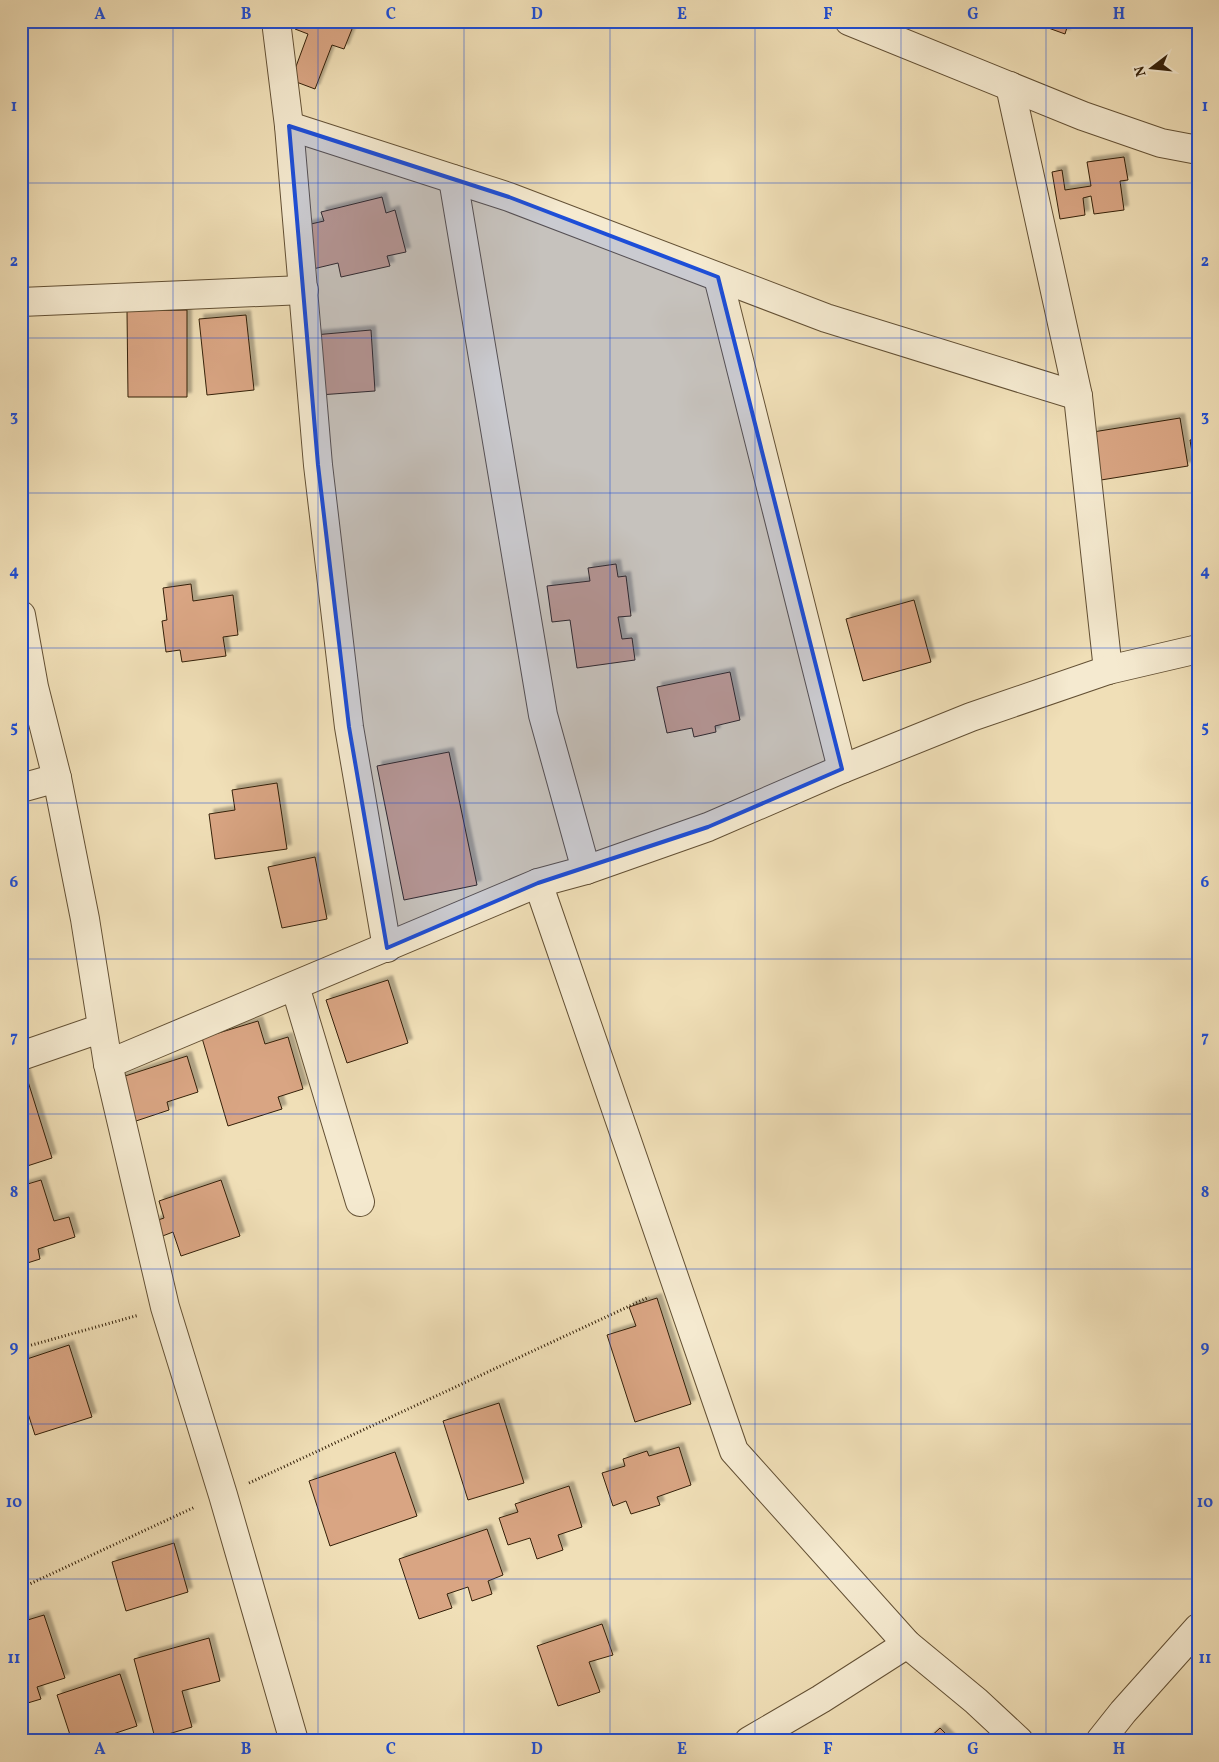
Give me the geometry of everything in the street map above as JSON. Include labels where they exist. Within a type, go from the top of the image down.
[{"type":"street","points":[[276,21],[289,126],[318,465],[349,727],[387,948]]},
{"type":"street","points":[[849,21],[1083,116],[1161,143],[1198,150]]},
{"type":"street","points":[[1010,86],[1078,396],[1108,670]]},
{"type":"street","points":[[289,126],[509,197],[826,318],[1078,396]]},
{"type":"street","points":[[453,179],[543,715],[586,870]]},
{"type":"street","points":[[718,277],[842,769]]},
{"type":"street","points":[[21,302],[304,290]]},
{"type":"street","points":[[21,615],[34,688],[57,778],[85,919],[108,1064],[165,1307],[223,1495],[294,1741]]},
{"type":"street","points":[[108,1064],[538,883],[586,870],[708,827],[842,769],[972,717],[1108,670],[1198,649]]},
{"type":"street","points":[[21,788],[57,778]]},
{"type":"street","points":[[538,883],[734,1451],[907,1644],[976,1701],[1019,1741]]},
{"type":"street","points":[[295,986],[360,1202]]},
{"type":"street","points":[[21,1056],[102,1028]]},
{"type":"street","points":[[1100,1741],[1123,1712],[1198,1628]]},
{"type":"street","points":[[749,1741],[907,1644]]},
{"type":"path","points":[[21,1588],[676,1285]]},
{"type":"path","points":[[21,1348],[165,1307]]},
{"type":"highlighted area","points":[[289,126],[509,197],[718,277],[842,769],[708,827],[538,883],[387,948],[349,727],[318,465]]},
{"type":"building","points":[[298,21],[348,21],[354,24],[344,49],[332,45],[315,89],[291,80],[308,34],[295,29]]},
{"type":"building","points":[[1029,21],[1069,21],[1065,34]]},
{"type":"building","points":[[1124,157],[1128,180],[1120,181],[1124,210],[1094,214],[1091,196],[1083,198],[1085,215],[1060,219],[1052,172],[1062,170],[1065,190],[1091,186],[1087,162]]},
{"type":"building","points":[[382,197],[386,213],[395,210],[406,252],[387,256],[390,266],[341,277],[338,263],[313,269],[302,226],[324,221],[321,212]]},
{"type":"building","points":[[187,310],[187,397],[128,397],[127,311]]},
{"type":"building","points":[[246,315],[254,390],[207,395],[199,319]]},
{"type":"building","points":[[371,330],[375,391],[319,395],[314,335]]},
{"type":"building","points":[[1180,418],[1188,466],[1101,480],[1093,432]]},
{"type":"building","points":[[1198,439],[1198,471],[1195,472],[1190,440]]},
{"type":"building","points":[[616,564],[618,577],[626,576],[631,616],[618,617],[622,639],[632,638],[635,660],[577,668],[570,620],[552,622],[547,586],[590,581],[588,568]]},
{"type":"building","points":[[191,584],[193,601],[233,595],[238,635],[223,637],[226,656],[182,662],[180,650],[166,652],[162,621],[167,620],[163,588]]},
{"type":"building","points":[[914,600],[931,662],[863,681],[846,619]]},
{"type":"building","points":[[730,672],[740,720],[715,726],[716,732],[694,737],[692,728],[667,733],[657,687]]},
{"type":"building","points":[[449,752],[477,885],[404,900],[377,766]]},
{"type":"building","points":[[277,783],[287,849],[215,859],[209,814],[235,810],[232,790]]},
{"type":"building","points":[[315,857],[327,919],[282,928],[268,867]]},
{"type":"building","points":[[388,980],[408,1043],[347,1063],[326,1000]]},
{"type":"building","points":[[258,1021],[265,1044],[288,1037],[303,1089],[278,1097],[282,1109],[228,1126],[202,1038]]},
{"type":"building","points":[[187,1056],[198,1092],[167,1102],[169,1110],[133,1122],[119,1078]]},
{"type":"building","points":[[25,1072],[52,1158],[21,1168],[21,1073]]},
{"type":"building","points":[[41,1180],[54,1221],[69,1217],[75,1237],[38,1249],[40,1259],[21,1265],[21,1186]]},
{"type":"building","points":[[221,1180],[240,1236],[181,1256],[173,1232],[160,1237],[155,1221],[164,1218],[159,1201]]},
{"type":"building","points":[[657,1298],[691,1404],[635,1422],[607,1335],[636,1326],[629,1307]]},
{"type":"building","points":[[69,1345],[92,1417],[35,1435],[21,1392],[21,1361]]},
{"type":"building","points":[[499,1403],[524,1483],[468,1500],[443,1421]]},
{"type":"building","points":[[679,1447],[691,1485],[657,1497],[660,1505],[631,1514],[626,1501],[613,1506],[602,1473],[625,1466],[623,1459],[647,1451],[649,1456]]},
{"type":"building","points":[[395,1452],[417,1516],[330,1546],[309,1481]]},
{"type":"building","points":[[569,1486],[582,1527],[558,1535],[563,1550],[537,1559],[530,1538],[508,1545],[499,1518],[518,1512],[515,1504]]},
{"type":"building","points":[[487,1529],[503,1575],[488,1581],[492,1594],[472,1601],[468,1587],[447,1594],[452,1608],[419,1619],[399,1559]]},
{"type":"building","points":[[174,1543],[188,1592],[126,1611],[112,1562]]},
{"type":"building","points":[[44,1615],[65,1678],[37,1687],[41,1699],[21,1705],[21,1622]]},
{"type":"building","points":[[602,1624],[613,1655],[589,1662],[600,1692],[558,1706],[537,1646]]},
{"type":"building","points":[[209,1638],[220,1681],[182,1691],[192,1727],[155,1738],[134,1659]]},
{"type":"building","points":[[120,1674],[137,1726],[92,1741],[72,1741],[57,1695]]},
{"type":"building","points":[[940,1728],[953,1741],[926,1741]]}]
